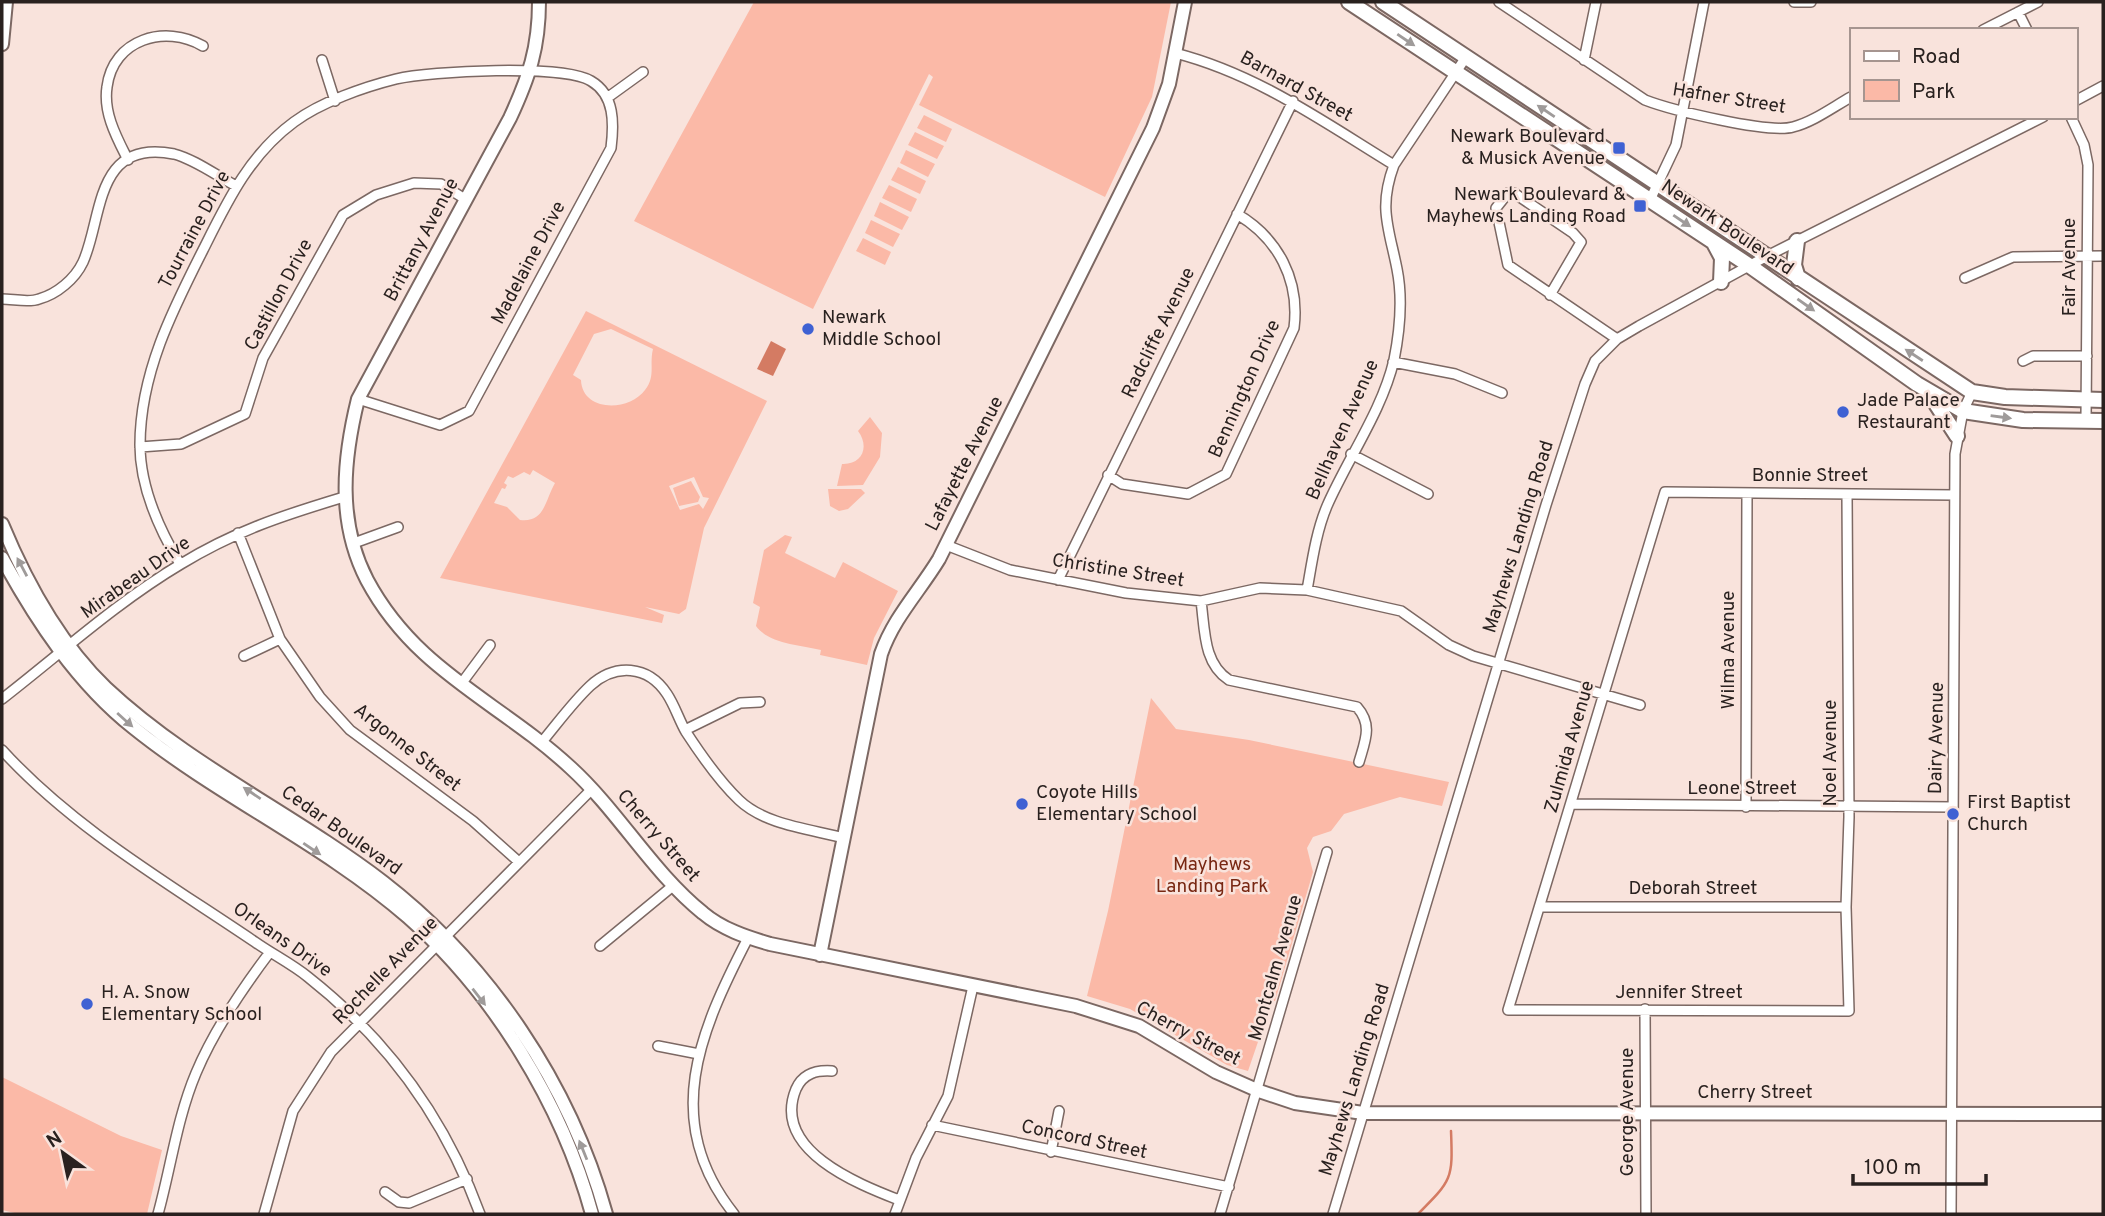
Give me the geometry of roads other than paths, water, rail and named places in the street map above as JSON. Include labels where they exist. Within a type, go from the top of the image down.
[{"type":"main road","name":"Newark Boulevard","points":[[1349,2],[1750,266],[1926,389],[1964,411],[2023,420],[2103,421]]},
{"type":"main road","name":"Newark Boulevard","points":[[1383,2],[1657,186],[1972,392],[2005,397],[2103,400]]},
{"type":"main road","points":[[1797,241],[1794,265],[1798,278]]},
{"type":"main road","points":[[1713,242],[1722,257],[1721,282]]},
{"type":"main road","points":[[1926,389],[1957,436]]},
{"type":"street","points":[[2,44],[6,2]]},
{"type":"street","name":"Brittany Avenue","points":[[344,497],[346,448],[358,399],[531,72],[539,30],[539,2]]},
{"type":"street","name":"Lafayette Avenue","points":[[820,955],[888,635],[946,545],[1153,128],[1162,107],[1185,2]]},
{"type":"street","name":"Hafner Street","points":[[1499,2],[1645,100],[1774,128],[1794,127],[1850,98]]},
{"type":"street","points":[[1584,60],[1596,2]]},
{"type":"street","points":[[1650,200],[1676,145],[1703,2]]},
{"type":"street","points":[[1794,2],[1811,2]]},
{"type":"street","points":[[1987,28],[2038,2]]},
{"type":"street","points":[[2018,12],[2026,28]]},
{"type":"street","points":[[128,160],[110,121],[107,87],[118,58],[143,39],[166,34],[188,37],[203,46]]},
{"type":"street","name":"Barnard Street","points":[[1175,53],[1217,64],[1293,101],[1394,165]]},
{"type":"street","name":"Bellhaven Avenue","points":[[1307,590],[1325,509],[1393,362],[1400,328],[1400,287],[1384,218],[1384,202],[1394,165],[1465,57]]},
{"type":"street","points":[[322,60],[335,101]]},
{"type":"street","name":"Tourraine Drive","points":[[180,564],[152,510],[140,447],[143,405],[164,327],[236,186],[262,150],[295,121],[335,101],[396,79],[447,72],[531,72]]},
{"type":"street","points":[[531,72],[576,76],[592,81],[607,98],[643,72]]},
{"type":"street","points":[[2077,100],[2103,86]]},
{"type":"street","name":"Madelaine Drive","points":[[358,399],[440,425],[469,411],[611,148],[614,121],[607,98]]},
{"type":"street","name":"Radcliffe Avenue","points":[[1058,580],[1293,101]]},
{"type":"street","name":"Mayhews Landing Road","points":[[1333,1214],[1497,665],[1585,384],[1595,361],[1617,339],[1767,256],[2039,119]]},
{"type":"street","name":"Fair Avenue","points":[[2072,119],[2084,145],[2088,165],[2086,420]]},
{"type":"street","points":[[2,299],[37,300],[64,287],[83,262],[96,207],[107,179],[128,160],[154,152],[177,155],[236,186]]},
{"type":"street","name":"Castillon Drive","points":[[140,447],[181,444],[245,414],[263,358],[343,215],[376,195],[414,183],[441,184],[465,199]]},
{"type":"street","points":[[1550,295],[1581,242],[1524,200],[1508,193],[1496,208],[1508,265],[1550,295],[1617,339]]},
{"type":"street","name":"Bennington Drive","points":[[1108,475],[1133,486],[1188,494],[1226,474],[1294,328],[1296,309],[1285,261],[1266,238],[1237,214]]},
{"type":"street","points":[[1965,278],[2012,257],[2103,256]]},
{"type":"street","points":[[2023,361],[2033,356],[2087,356]]},
{"type":"street","points":[[1393,362],[1455,374],[1502,393]]},
{"type":"street","name":"Dairy Avenue","points":[[1951,1214],[1954,495],[1957,436],[1972,392]]},
{"type":"street","points":[[1352,454],[1428,494]]},
{"type":"street","name":"Bonnie Street","points":[[1665,492],[1954,495]]},
{"type":"street","name":"Zulmida Avenue","points":[[1508,1010],[1665,492]]},
{"type":"street","name":"Wilma Avenue","points":[[1746,807],[1747,494]]},
{"type":"street","name":"Noel Avenue","points":[[1847,494],[1849,807],[1846,907],[1849,1011]]},
{"type":"street","name":"Mirabeau Drive","points":[[2,699],[180,564],[238,533],[292,510],[344,497]]},
{"type":"street","name":"Cherry Street","points":[[344,497],[354,543],[366,578],[389,617],[431,663],[541,743],[592,789],[674,885],[705,915],[748,938],[1076,1006],[1139,1026],[1216,1072],[1259,1091],[1295,1103],[1363,1113],[1646,1111],[2103,1114]]},
{"type":"street","name":"Cedar Boulevard","points":[[2,524],[66,649]]},
{"type":"street","points":[[354,543],[398,527]]},
{"type":"street","name":"Argonne Street","points":[[238,533],[280,639],[299,669],[350,730],[473,821],[519,862]]},
{"type":"street","name":"Christine Street","points":[[946,545],[1010,570],[1126,593],[1201,601],[1260,588],[1307,590],[1401,611],[1455,648],[1497,665],[1640,705]]},
{"type":"street","name":"Cedar Boulevard","points":[[2,558],[102,700],[132,727],[440,940],[494,994],[544,1067],[575,1129],[606,1214]]},
{"type":"street","points":[[1201,601],[1207,649],[1216,672],[1229,681],[1357,707],[1365,716],[1368,728],[1359,762]]},
{"type":"street","points":[[244,656],[280,639]]},
{"type":"street","points":[[461,684],[490,646]]},
{"type":"street","points":[[541,743],[590,685],[607,674],[625,669],[642,671],[657,680],[668,695],[685,730],[740,801],[760,815],[782,823],[844,838]]},
{"type":"street","points":[[685,730],[740,703],[760,702]]},
{"type":"street","name":"Orleans Drive","points":[[2,750],[21,771],[88,827],[307,976],[359,1023],[392,1056],[423,1097],[467,1179],[480,1214]]},
{"type":"street","name":"Rochelle Avenue","points":[[264,1214],[293,1111],[331,1052],[592,789]]},
{"type":"street","name":"Leone Street","points":[[1572,804],[1953,807]]},
{"type":"street","name":"Montcalm Avenue","points":[[1220,1214],[1259,1091],[1327,852]]},
{"type":"street","points":[[600,946],[674,885]]},
{"type":"street","name":"Deborah Street","points":[[1541,907],[1846,907]]},
{"type":"street","points":[[734,1214],[705,1170],[692,1094],[707,1022],[719,992],[748,938]]},
{"type":"street","name":"Cedar Boulevard","points":[[440,940],[533,1074],[562,1132],[592,1214]]},
{"type":"street","points":[[158,1214],[180,1121],[196,1072],[219,1028],[270,952]]},
{"type":"street","points":[[895,1214],[932,1125],[948,1096],[973,986]]},
{"type":"street","name":"George Avenue","points":[[1645,1009],[1646,1214]]},
{"type":"street","name":"Jennifer Street","points":[[1508,1010],[1849,1011]]},
{"type":"street","points":[[658,1046],[699,1054]]},
{"type":"street","points":[[832,1071],[811,1073],[797,1085],[793,1109],[796,1128],[810,1150],[836,1172],[851,1182],[900,1200]]},
{"type":"street","points":[[1051,1152],[1059,1111]]},
{"type":"street","name":"Concord Street","points":[[932,1125],[1051,1152],[1229,1187]]},
{"type":"street","points":[[385,1192],[399,1202],[409,1203],[467,1179]]},
{"type":"waterway","points":[[1418,1214],[1448,1178],[1451,1131]]},
{"type":"place","name":"Newark Boulevard & Musick Avenue","points":[[1619,148]]},
{"type":"place","name":"Newark Boulevard & Mayhews Landing Road","points":[[1640,206]]},
{"type":"place","name":"Newark Middle School","points":[[808,329]]},
{"type":"place","name":"Jade Palace Restaurant","points":[[1843,412]]},
{"type":"place","name":"Coyote Hills Elementary School","points":[[1022,804]]},
{"type":"place","name":"First Baptist Church","points":[[1953,814]]},
{"type":"place","name":"H. A. Snow Elementary School","points":[[87,1004]]},
{"type":"park label","name":"Mayhews Landing Park","points":[[1212,876]]}]
